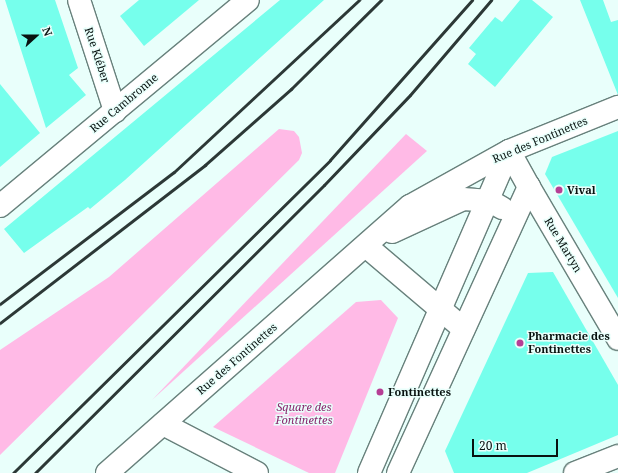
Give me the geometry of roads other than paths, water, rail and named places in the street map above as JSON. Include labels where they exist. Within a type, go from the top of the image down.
[{"type":"street","name":"Rue Kléber","points":[[80,0],[115,111]]},
{"type":"street","name":"Rue Cambronne","points":[[0,206],[248,0]]},
{"type":"street","name":"Rue des Fontinettes","points":[[107,473],[410,206],[509,151],[618,107]]},
{"type":"street","name":"Rue Martyn","points":[[509,151],[618,340]]},
{"type":"street","points":[[369,473],[490,201],[509,151]]},
{"type":"street","points":[[398,473],[529,187]]},
{"type":"street","name":"Rue des Fontinettes","points":[[366,246],[458,201],[472,198],[490,201],[515,216]]},
{"type":"street","points":[[366,246],[464,329]]},
{"type":"street","points":[[163,424],[257,473]]},
{"type":"street","points":[[575,473],[618,456]]},
{"type":"railway","points":[[0,304],[174,172],[359,0]]},
{"type":"railway","points":[[0,323],[205,165],[291,89],[381,0]]},
{"type":"railway","points":[[13,473],[330,160],[472,0]]},
{"type":"railway","points":[[35,473],[324,185],[410,95],[491,0]]},
{"type":"place","name":"Vival","points":[[559,190]]},
{"type":"place","name":"Pharmacie des Fontinettes","points":[[520,343]]},
{"type":"place","name":"Fontinettes","points":[[380,392]]},
{"type":"park label","name":"Square des Fontinettes","points":[[304,414]]}]
